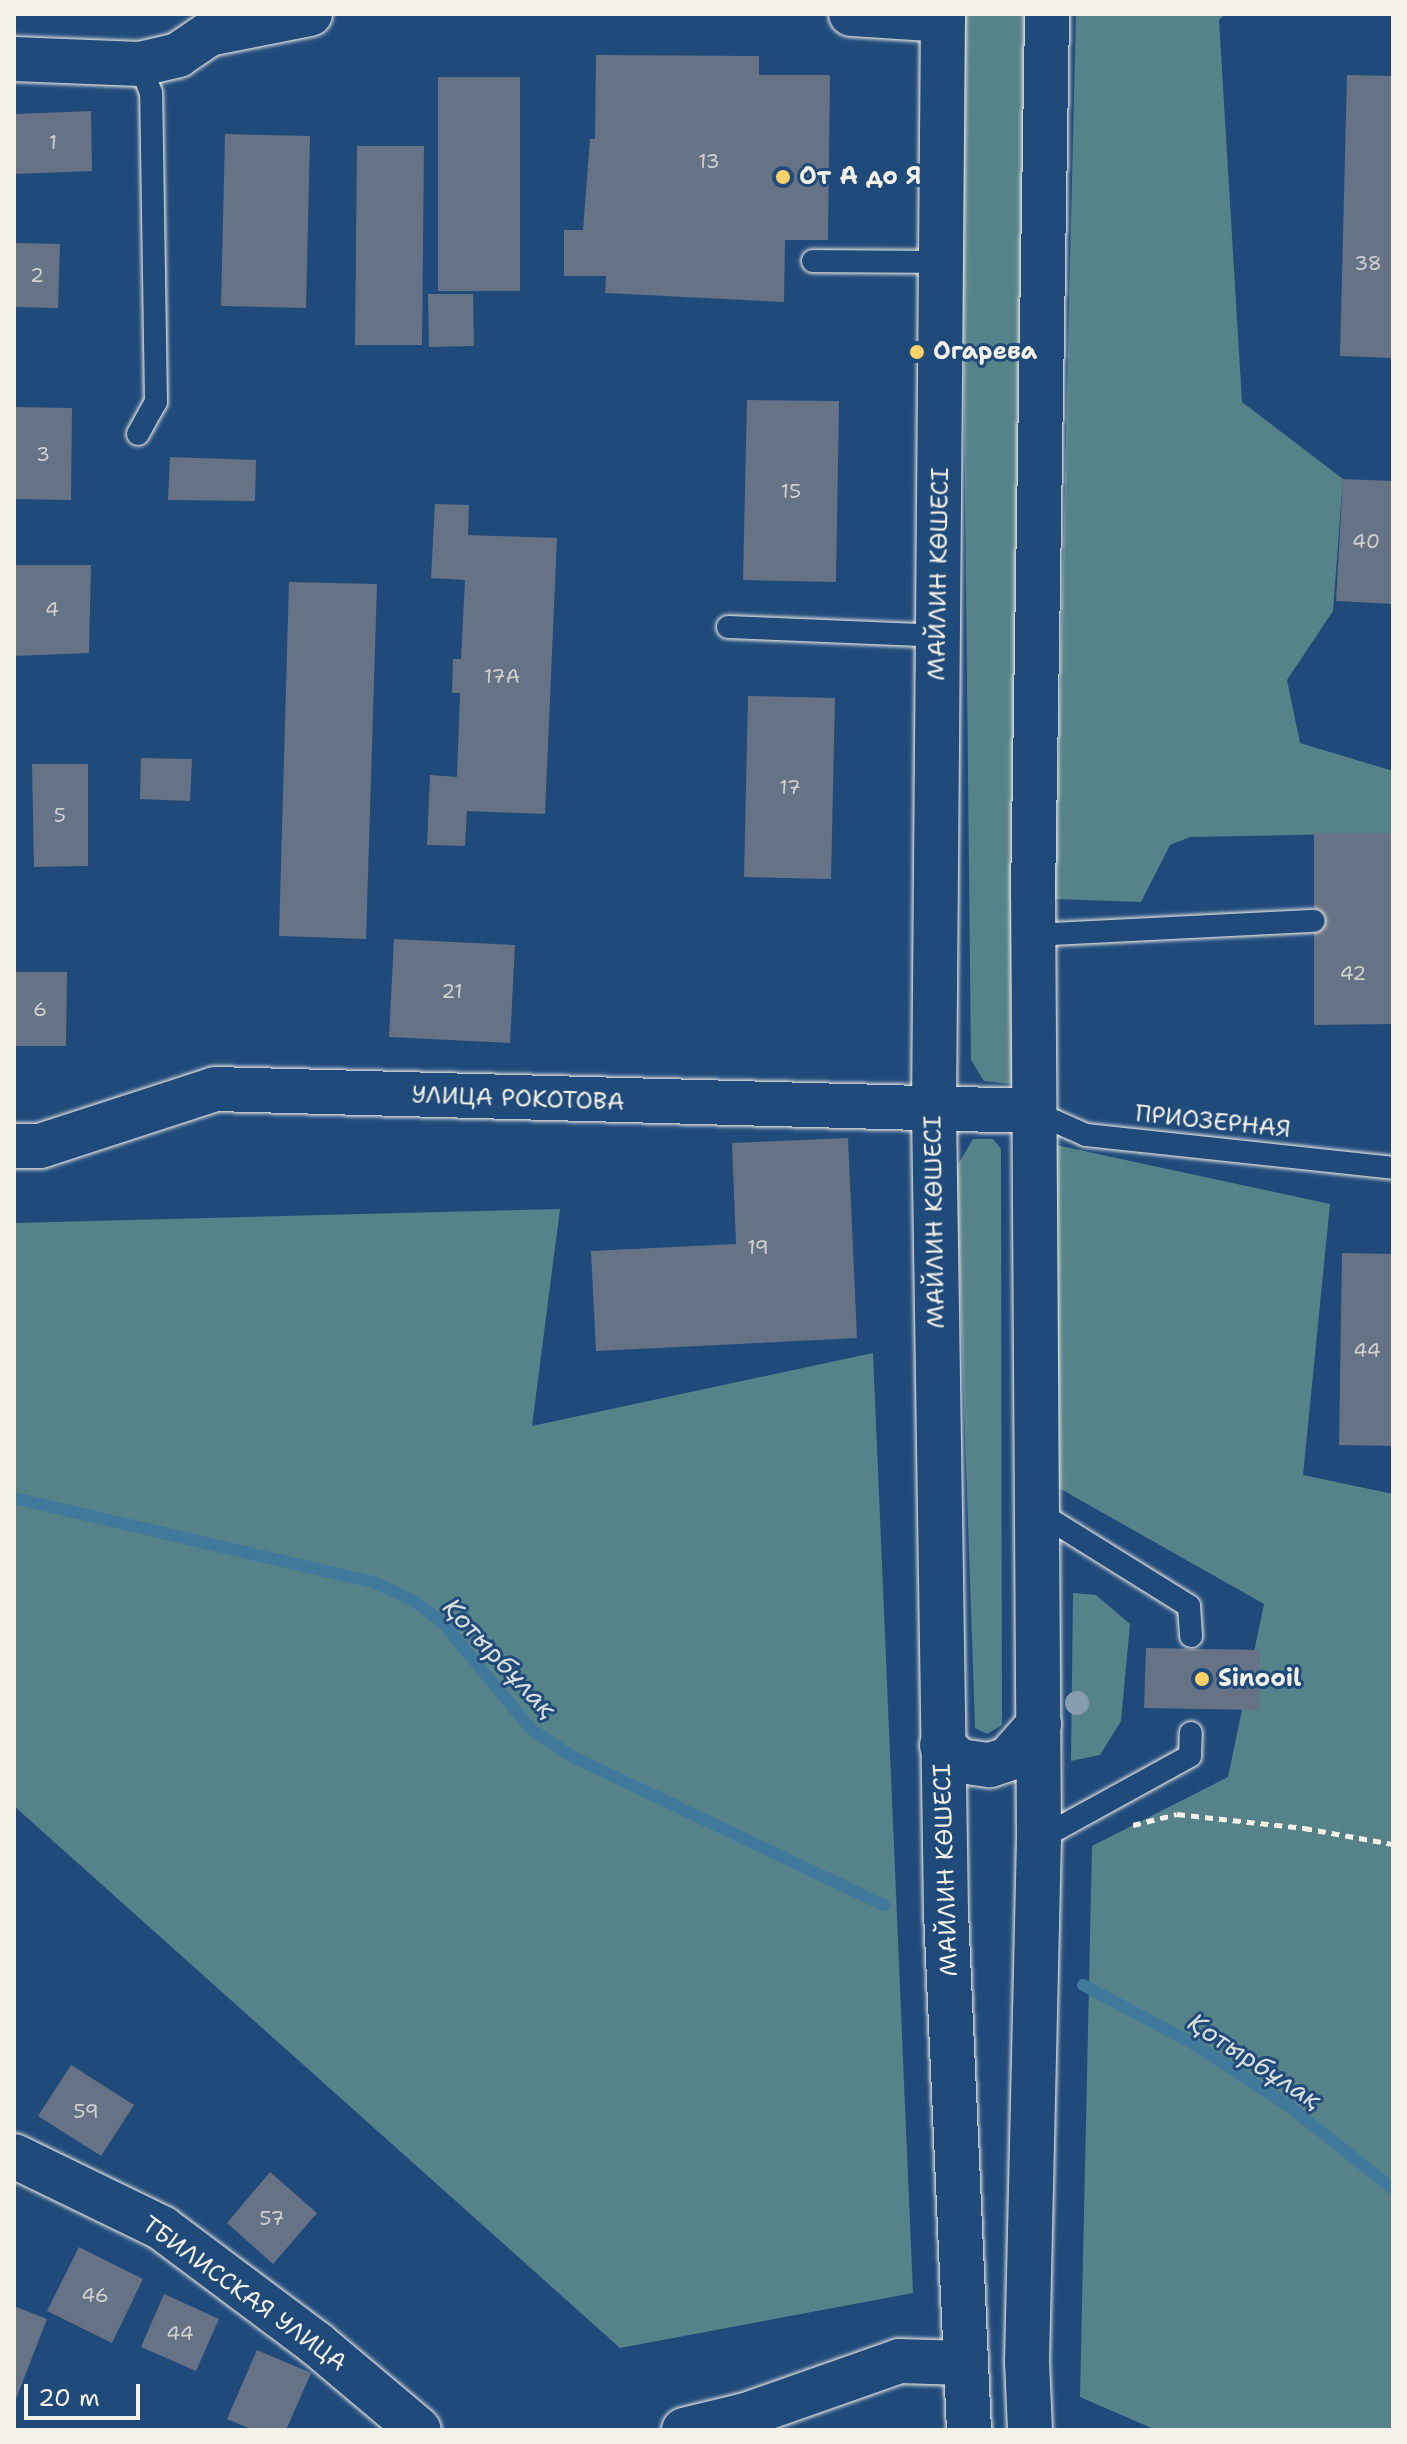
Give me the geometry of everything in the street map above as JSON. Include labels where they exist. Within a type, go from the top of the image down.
[{"type":"main road","points":[[14,59],[140,64],[178,55],[209,34],[310,14]]},
{"type":"main road","points":[[851,14],[943,17]]},
{"type":"main road","points":[[1030,2430],[1027,2346],[1039,1839],[1033,935],[1047,14]]},
{"type":"main road","name":"МАЙЛИН КӨШЕСІ","points":[[943,17],[934,1112],[942,1745],[969,2430]]},
{"type":"main road","name":"УЛИЦА РОКОТОВА","points":[[14,1146],[40,1146],[215,1089],[934,1112],[1032,1111]]},
{"type":"main road","points":[[942,1745],[960,1761],[990,1765],[1008,1759],[1039,1724]]},
{"type":"main road","name":"ТБИЛИССКАЯ УЛИЦА","points":[[14,2156],[162,2228],[317,2344],[419,2430]]},
{"type":"main road","points":[[684,2430],[746,2415],[899,2361],[965,2363]]},
{"type":"lane","points":[[138,434],[156,402],[151,93],[140,64]]},
{"type":"lane","points":[[813,261],[941,262]]},
{"type":"lane","points":[[728,627],[939,636]]},
{"type":"lane","points":[[1033,935],[1314,921]]},
{"type":"lane","name":"ПРИОЗЕРНАЯ","points":[[1032,1111],[1086,1135],[1393,1168]]},
{"type":"lane","points":[[1038,1512],[1189,1606],[1191,1636]]},
{"type":"lane","points":[[1039,1839],[1190,1756],[1191,1733]]},
{"type":"path","points":[[1123,1827],[1177,1814],[1304,1828],[1393,1844]]},
{"type":"green space","points":[[960,14],[1037,14],[1024,1055],[1011,1084],[984,1081],[971,1060]]},
{"type":"green space","points":[[1076,14],[1225,14],[1219,20],[1242,402],[1343,479],[1333,611],[1287,680],[1300,743],[1393,771],[1393,833],[1190,837],[1170,845],[1141,902],[1055,899]]},
{"type":"green space","points":[[973,1139],[993,1139],[1001,1149],[1002,1725],[987,1734],[975,1728],[956,1168]]},
{"type":"green space","points":[[1056,1145],[1330,1204],[1303,1475],[1393,1494],[1393,2430],[1156,2430],[1080,2397],[1092,1846],[1228,1777],[1264,1604],[1050,1483]]},
{"type":"green space","points":[[560,1209],[532,1426],[873,1353],[913,2293],[620,2348],[14,1806],[14,1223]]},
{"type":"green space","points":[[1073,1593],[1096,1595],[1130,1624],[1121,1721],[1100,1755],[1071,1761]]},
{"type":"building","points":[[596,55],[759,56],[759,75],[830,75],[828,240],[785,240],[784,302],[605,293],[606,276],[564,276],[564,230],[583,230],[590,139],[595,139]]},
{"type":"building","points":[[1347,75],[1393,76],[1393,358],[1340,356]]},
{"type":"building","points":[[438,77],[520,77],[520,291],[438,291]]},
{"type":"building","points":[[91,111],[92,171],[14,174],[14,114]]},
{"type":"building","points":[[225,134],[310,136],[306,308],[221,306]]},
{"type":"building","points":[[357,146],[424,146],[422,345],[355,345]]},
{"type":"building","points":[[14,243],[60,244],[58,308],[14,307]]},
{"type":"building","points":[[428,294],[473,294],[474,346],[429,347]]},
{"type":"building","points":[[747,400],[839,401],[836,582],[743,580]]},
{"type":"building","points":[[14,407],[72,408],[71,500],[14,499]]},
{"type":"building","points":[[170,457],[256,460],[255,501],[168,500]]},
{"type":"building","points":[[1343,479],[1393,481],[1393,604],[1336,601]]},
{"type":"building","points":[[435,504],[469,505],[468,535],[557,538],[545,814],[467,811],[465,846],[427,845],[430,775],[457,777],[460,693],[452,693],[453,659],[461,659],[465,580],[431,578]]},
{"type":"building","points":[[14,565],[91,565],[89,653],[14,656]]},
{"type":"building","points":[[289,582],[377,584],[366,939],[279,936]]},
{"type":"building","points":[[748,696],[835,698],[831,879],[744,877]]},
{"type":"building","points":[[141,758],[192,759],[190,801],[140,799]]},
{"type":"building","points":[[32,764],[88,764],[88,866],[34,867]]},
{"type":"building","points":[[1314,833],[1393,833],[1393,1024],[1314,1025]]},
{"type":"building","points":[[394,939],[515,945],[510,1043],[389,1037]]},
{"type":"building","points":[[14,972],[67,972],[66,1046],[14,1046]]},
{"type":"building","points":[[848,1138],[857,1338],[596,1351],[591,1251],[736,1244],[732,1143]]},
{"type":"building","points":[[1342,1253],[1393,1254],[1393,1446],[1339,1445]]},
{"type":"building","name":"Sinooil","points":[[1146,1648],[1260,1650],[1259,1710],[1144,1708]]},
{"type":"building","points":[[71,2065],[134,2105],[101,2156],[38,2116]]},
{"type":"building","points":[[270,2172],[317,2213],[273,2264],[227,2223]]},
{"type":"building","points":[[79,2247],[143,2279],[112,2343],[47,2311]]},
{"type":"building","points":[[164,2294],[219,2319],[196,2371],[141,2347]]},
{"type":"building","points":[[14,2306],[47,2319],[14,2404]]},
{"type":"building","points":[[257,2350],[311,2373],[286,2430],[253,2430],[227,2419]]},
{"type":"waterway","name":"Қотырбұлақ","points":[[14,1498],[376,1583],[414,1601],[442,1622],[531,1729],[571,1756],[884,1905]]},
{"type":"waterway","name":"Қотырбұлақ","points":[[1083,1985],[1192,2043],[1290,2107],[1393,2189]]},
{"type":"place","name":"От А до Я","points":[[783,177]]},
{"type":"place","name":"Огарева","points":[[917,352]]},
{"type":"place","name":"Sinooil","points":[[1202,1679]]}]
